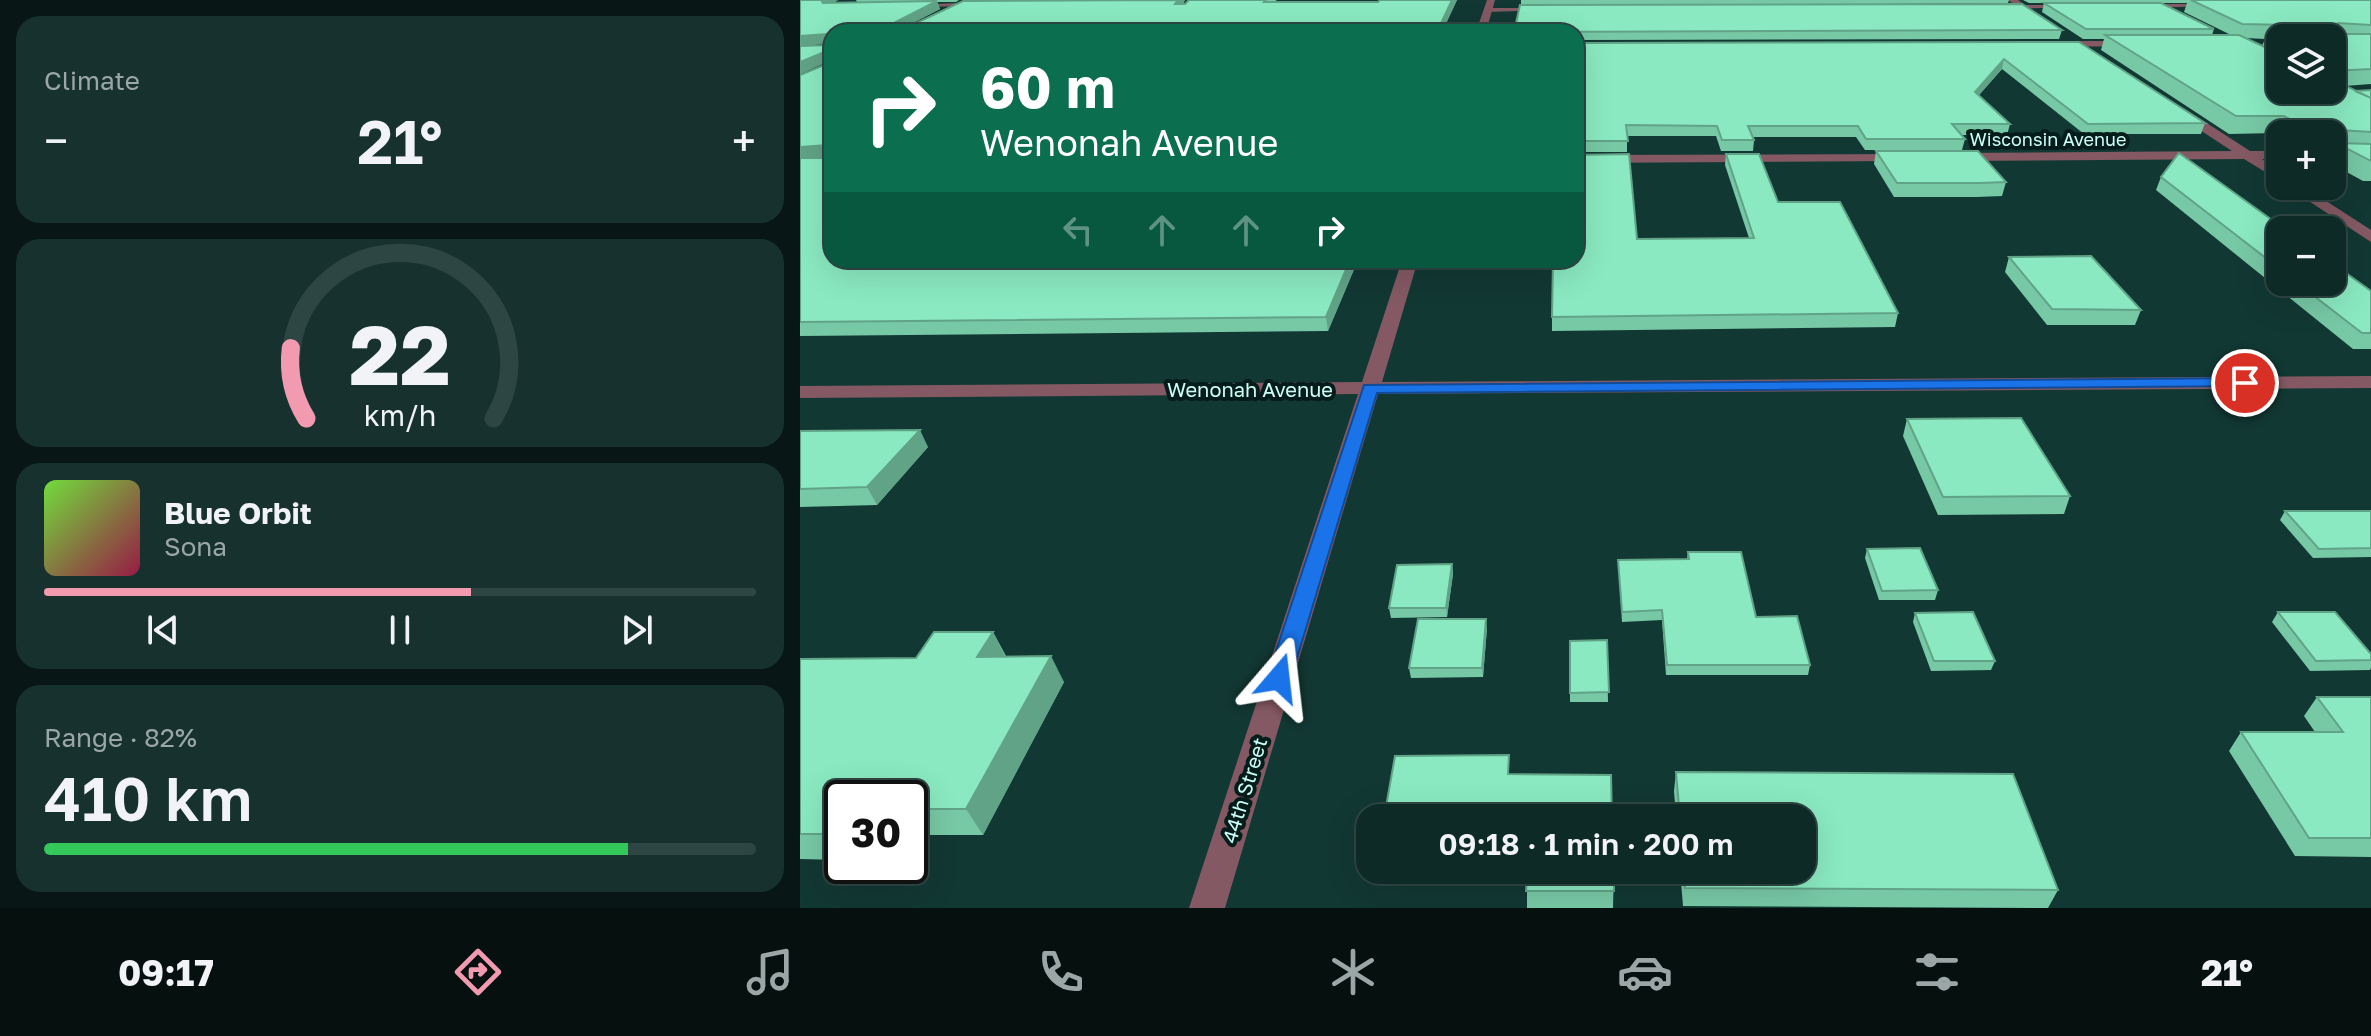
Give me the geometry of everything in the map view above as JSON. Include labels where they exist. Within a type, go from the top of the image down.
[{"type":"street","points":[[941,15],[969,2]]},
{"type":"street","points":[[2017,4],[2102,59]]},
{"type":"street","points":[[1484,24],[1490,5]]},
{"type":"street","points":[[2039,44],[2140,44]]},
{"type":"street","points":[[2165,101],[2266,168]]},
{"type":"street","name":"Wisconsin Avenue","points":[[1944,157],[2266,155]]},
{"type":"street","points":[[1584,159],[1912,157]]},
{"type":"street","points":[[2314,200],[2371,237]]},
{"type":"street","name":"44th Street","points":[[1207,908],[1408,268]]},
{"type":"street","name":"Wenonah Avenue","points":[[800,392],[2371,382]]},
{"type":"lane","points":[[928,7],[944,0]]},
{"type":"lane","points":[[900,7],[969,2],[987,4]]},
{"type":"lane","points":[[2134,3],[2147,6],[2219,6]]},
{"type":"lane","points":[[1985,7],[2017,4],[2077,7]]},
{"type":"lane","points":[[1490,5],[1561,10]]},
{"type":"lane","points":[[2159,6],[2183,18]]},
{"type":"building","points":[[800,0],[821,0],[823,3],[937,1],[895,24],[824,24],[824,34],[800,36]]},
{"type":"building","points":[[1178,0],[1175,4],[1185,4],[1189,0],[1452,0],[1441,24],[914,24],[963,1]]},
{"type":"building","points":[[2191,0],[2371,0],[2371,25],[2242,24]]},
{"type":"building","points":[[2044,3],[2161,3],[2214,29],[2086,29]]},
{"type":"building","points":[[2022,4],[2062,30],[1584,32],[1584,24],[1516,24],[1520,5]]},
{"type":"building","points":[[2346,34],[2371,34],[2371,69],[2346,70]]},
{"type":"building","points":[[2105,35],[2239,35],[2266,48],[2266,104],[2346,104],[2346,86],[2371,98],[2371,132],[2346,130],[2346,120],[2236,116]]},
{"type":"building","points":[[2079,42],[2205,123],[2088,124],[2004,59],[1975,92],[2010,124],[1952,124],[1965,139],[1866,139],[1858,126],[1748,126],[1754,140],[1722,140],[1717,126],[1626,125],[1628,141],[1584,141],[1584,43]]},
{"type":"building","points":[[824,45],[824,52],[800,62],[800,46]]},
{"type":"building","points":[[824,65],[824,145],[800,147],[800,75]]},
{"type":"building","points":[[2371,90],[2371,98],[2355,91]]},
{"type":"building","points":[[2346,143],[2371,144],[2371,161],[2346,148]]},
{"type":"building","points":[[1876,151],[1978,151],[2006,182],[1897,183]]},
{"type":"building","points":[[2179,153],[2267,216],[2266,258],[2161,177]]},
{"type":"building","points":[[1629,154],[1637,239],[1754,238],[1726,154],[1759,154],[1778,202],[1840,202],[1898,313],[1552,317],[1553,268],[1584,268],[1584,155]]},
{"type":"building","points":[[800,158],[824,158],[824,268],[1347,268],[1326,317],[800,322]]},
{"type":"building","points":[[2091,256],[2141,310],[2052,309],[2009,257]]},
{"type":"building","points":[[2346,273],[2371,291],[2371,333],[2362,333],[2314,296],[2346,296]]},
{"type":"building","points":[[2021,418],[2070,496],[1943,497],[1907,419]]},
{"type":"building","points":[[920,430],[867,487],[800,489],[800,431]]},
{"type":"building","points":[[2285,511],[2371,511],[2371,548],[2319,549]]},
{"type":"building","points":[[1920,548],[1938,590],[1882,591],[1867,549]]},
{"type":"building","points":[[1688,552],[1741,552],[1756,617],[1797,616],[1810,665],[1667,665],[1662,610],[1622,612],[1618,560],[1689,559]]},
{"type":"building","points":[[1452,564],[1446,608],[1389,608],[1397,565]]},
{"type":"building","points":[[1973,612],[1995,661],[1934,661],[1915,613]]},
{"type":"building","points":[[2278,612],[2335,612],[2371,654],[2371,660],[2316,661]]},
{"type":"building","points":[[1418,619],[1486,619],[1482,668],[1409,668]]},
{"type":"building","points":[[934,632],[993,632],[977,657],[1051,656],[966,809],[928,809],[928,780],[824,780],[824,834],[800,834],[800,659],[916,658]]},
{"type":"building","points":[[1607,640],[1609,692],[1570,693],[1570,641]]},
{"type":"building","points":[[2317,697],[2371,697],[2371,838],[2309,838],[2241,732],[2343,732]]},
{"type":"building","points":[[1509,755],[1508,774],[1611,775],[1612,804],[1386,804],[1395,756]]},
{"type":"building","points":[[1676,772],[2013,774],[2058,890],[1685,888],[1685,884],[1816,884],[1816,804],[1679,804]]},
{"type":"building","points":[[1526,884],[1614,884],[1614,891],[1526,891]]},
{"type":"route","points":[[1279,678],[1370,388],[2245,383]]}]
